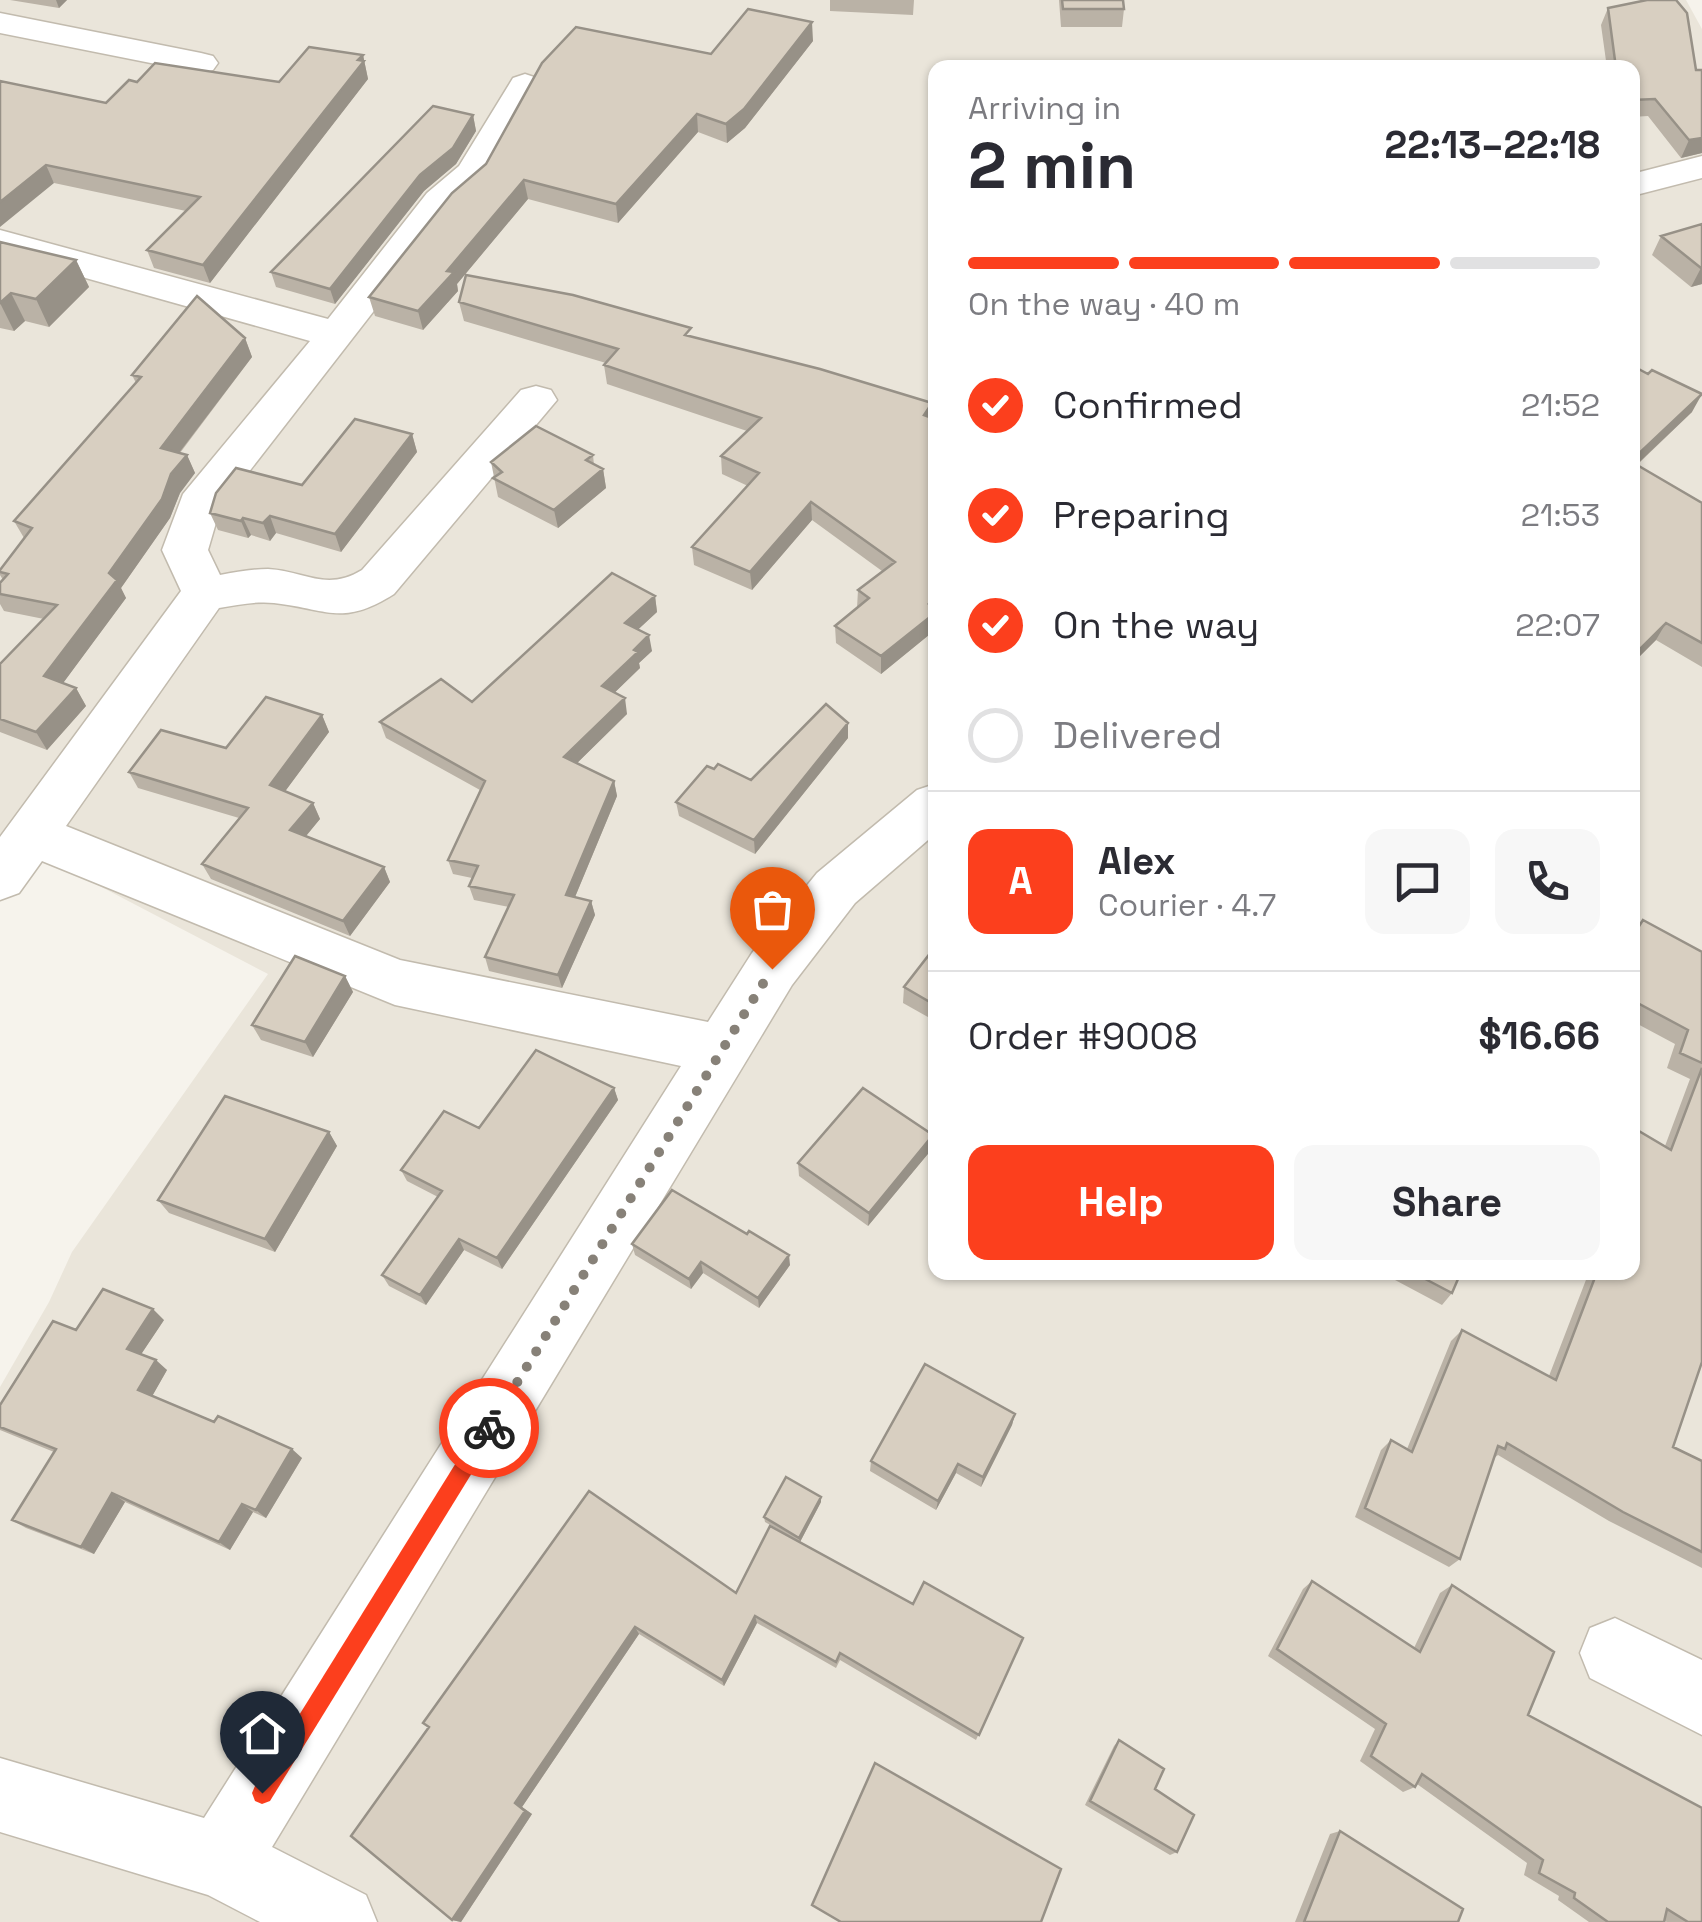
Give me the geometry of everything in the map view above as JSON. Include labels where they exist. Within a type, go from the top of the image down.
[{"type":"street","points":[[0,23],[201,63]]},
{"type":"street","points":[[206,593],[185,550],[199,505],[440,201],[474,174],[526,85]]},
{"type":"street","points":[[1640,182],[1702,168]]},
{"type":"street","points":[[0,242],[337,335]]},
{"type":"street","points":[[0,878],[206,593],[277,586],[326,600],[360,594],[378,582],[536,400]]},
{"type":"street","points":[[221,1861],[772,969],[836,888],[928,810]]},
{"type":"street","points":[[32,834],[395,982],[723,1050]]},
{"type":"street","points":[[1616,1653],[1702,1699]]},
{"type":"street","points":[[0,1795],[221,1861],[339,1922]]},
{"type":"shaded area","points":[[0,0],[1686,0],[1702,29],[1702,1922],[0,1922],[0,1387],[49,1302],[72,1252],[268,974],[0,834]]},
{"type":"building","points":[[1062,0],[1123,0],[1124,9],[1063,9]]},
{"type":"building","points":[[1647,0],[1676,0],[1687,13],[1696,70],[1702,70],[1702,138],[1689,140],[1655,99],[1640,100],[1640,60],[1615,60],[1608,8]]},
{"type":"building","points":[[748,9],[812,22],[744,109],[726,124],[697,114],[616,204],[524,180],[447,271],[454,272],[418,311],[369,297],[452,193],[486,164],[542,63],[576,27],[711,54]]},
{"type":"building","points":[[309,47],[363,55],[358,60],[364,61],[203,265],[147,250],[200,197],[46,165],[0,202],[0,81],[106,103],[129,80],[137,82],[155,63],[279,82]]},
{"type":"building","points":[[433,106],[473,115],[453,148],[420,175],[330,289],[271,272]]},
{"type":"building","points":[[1702,224],[1702,268],[1701,268],[1661,236]]},
{"type":"building","points":[[0,242],[76,260],[36,299],[11,293],[0,303]]},
{"type":"building","points":[[466,275],[573,295],[691,328],[685,335],[928,402],[924,415],[928,416],[928,619],[881,656],[835,626],[869,598],[858,590],[895,562],[811,502],[750,572],[692,547],[759,473],[721,456],[761,418],[604,365],[618,349],[459,302]]},
{"type":"building","points":[[197,296],[245,338],[161,448],[187,455],[171,474],[162,499],[109,573],[117,580],[44,676],[76,688],[36,732],[0,719],[0,664],[57,605],[0,594],[0,583],[8,574],[0,570],[32,528],[14,521],[141,377],[132,375]]},
{"type":"building","points":[[1640,370],[1648,374],[1652,370],[1702,394],[1640,452]]},
{"type":"building","points":[[355,419],[412,434],[335,534],[270,516],[263,523],[210,513],[216,493],[236,468],[302,485]]},
{"type":"building","points":[[536,426],[593,455],[586,460],[603,469],[554,510],[493,478],[502,472],[491,462]]},
{"type":"building","points":[[1640,467],[1702,503],[1702,643],[1666,623],[1640,649]]},
{"type":"building","points":[[612,573],[655,596],[625,623],[649,635],[634,650],[638,652],[602,686],[625,698],[564,757],[614,781],[566,895],[591,901],[558,975],[485,957],[514,895],[469,886],[478,866],[448,860],[485,781],[380,722],[441,679],[472,702]]},
{"type":"building","points":[[266,697],[322,715],[270,785],[313,803],[290,830],[384,867],[343,921],[202,864],[248,808],[129,772],[161,730],[226,748]]},
{"type":"building","points":[[826,704],[848,723],[754,840],[676,802],[707,766],[714,769],[718,764],[751,780]]},
{"type":"building","points":[[1643,920],[1702,952],[1702,1063],[1680,1053],[1688,1030],[1640,1004]]},
{"type":"building","points":[[295,956],[345,976],[305,1042],[252,1025]]},
{"type":"building","points":[[928,956],[928,1001],[904,987]]},
{"type":"building","points":[[536,1050],[614,1088],[497,1258],[459,1239],[420,1295],[382,1275],[442,1191],[401,1170],[444,1111],[479,1128]]},
{"type":"building","points":[[1702,1068],[1702,1362],[1673,1447],[1702,1461],[1702,1552],[1623,1512],[1507,1443],[1505,1449],[1498,1446],[1460,1559],[1365,1508],[1391,1440],[1412,1452],[1462,1330],[1556,1380],[1594,1280],[1640,1280],[1640,1132],[1671,1150]]},
{"type":"building","points":[[863,1088],[928,1132],[928,1141],[869,1213],[798,1163]]},
{"type":"building","points":[[225,1096],[329,1132],[265,1239],[158,1200]]},
{"type":"building","points":[[672,1190],[789,1255],[758,1298],[701,1262],[689,1279],[632,1244]]},
{"type":"building","points":[[1427,1280],[1458,1280],[1452,1293]]},
{"type":"building","points":[[103,1289],[153,1309],[127,1349],[156,1360],[138,1390],[214,1422],[218,1416],[292,1449],[256,1510],[242,1504],[219,1542],[112,1493],[81,1547],[12,1520],[56,1449],[0,1427],[0,1405],[53,1321],[76,1330]]},
{"type":"building","points":[[925,1364],[1015,1414],[983,1477],[958,1464],[938,1501],[871,1461]]},
{"type":"building","points":[[786,1477],[821,1497],[799,1538],[764,1517]]},
{"type":"building","points":[[589,1491],[736,1593],[770,1526],[913,1604],[924,1582],[1023,1638],[979,1735],[840,1653],[836,1662],[755,1616],[722,1680],[635,1627],[515,1803],[525,1811],[452,1920],[351,1836],[429,1727],[423,1723]]},
{"type":"building","points":[[1312,1581],[1420,1652],[1452,1585],[1554,1652],[1528,1715],[1702,1808],[1702,1922],[1688,1922],[1667,1909],[1664,1922],[1608,1922],[1574,1898],[1575,1893],[1539,1873],[1543,1860],[1422,1774],[1415,1787],[1371,1756],[1386,1724],[1277,1649]]},
{"type":"building","points":[[1119,1740],[1164,1769],[1155,1789],[1194,1815],[1177,1852],[1090,1801]]},
{"type":"building","points":[[875,1763],[1061,1869],[1041,1922],[841,1922],[812,1905]]},
{"type":"building","points":[[1340,1831],[1463,1909],[1458,1922],[1304,1922]]},
{"type":"way so far","points":[[489,1428],[772,969]]},
{"type":"route","points":[[262,1793],[489,1428]]}]
